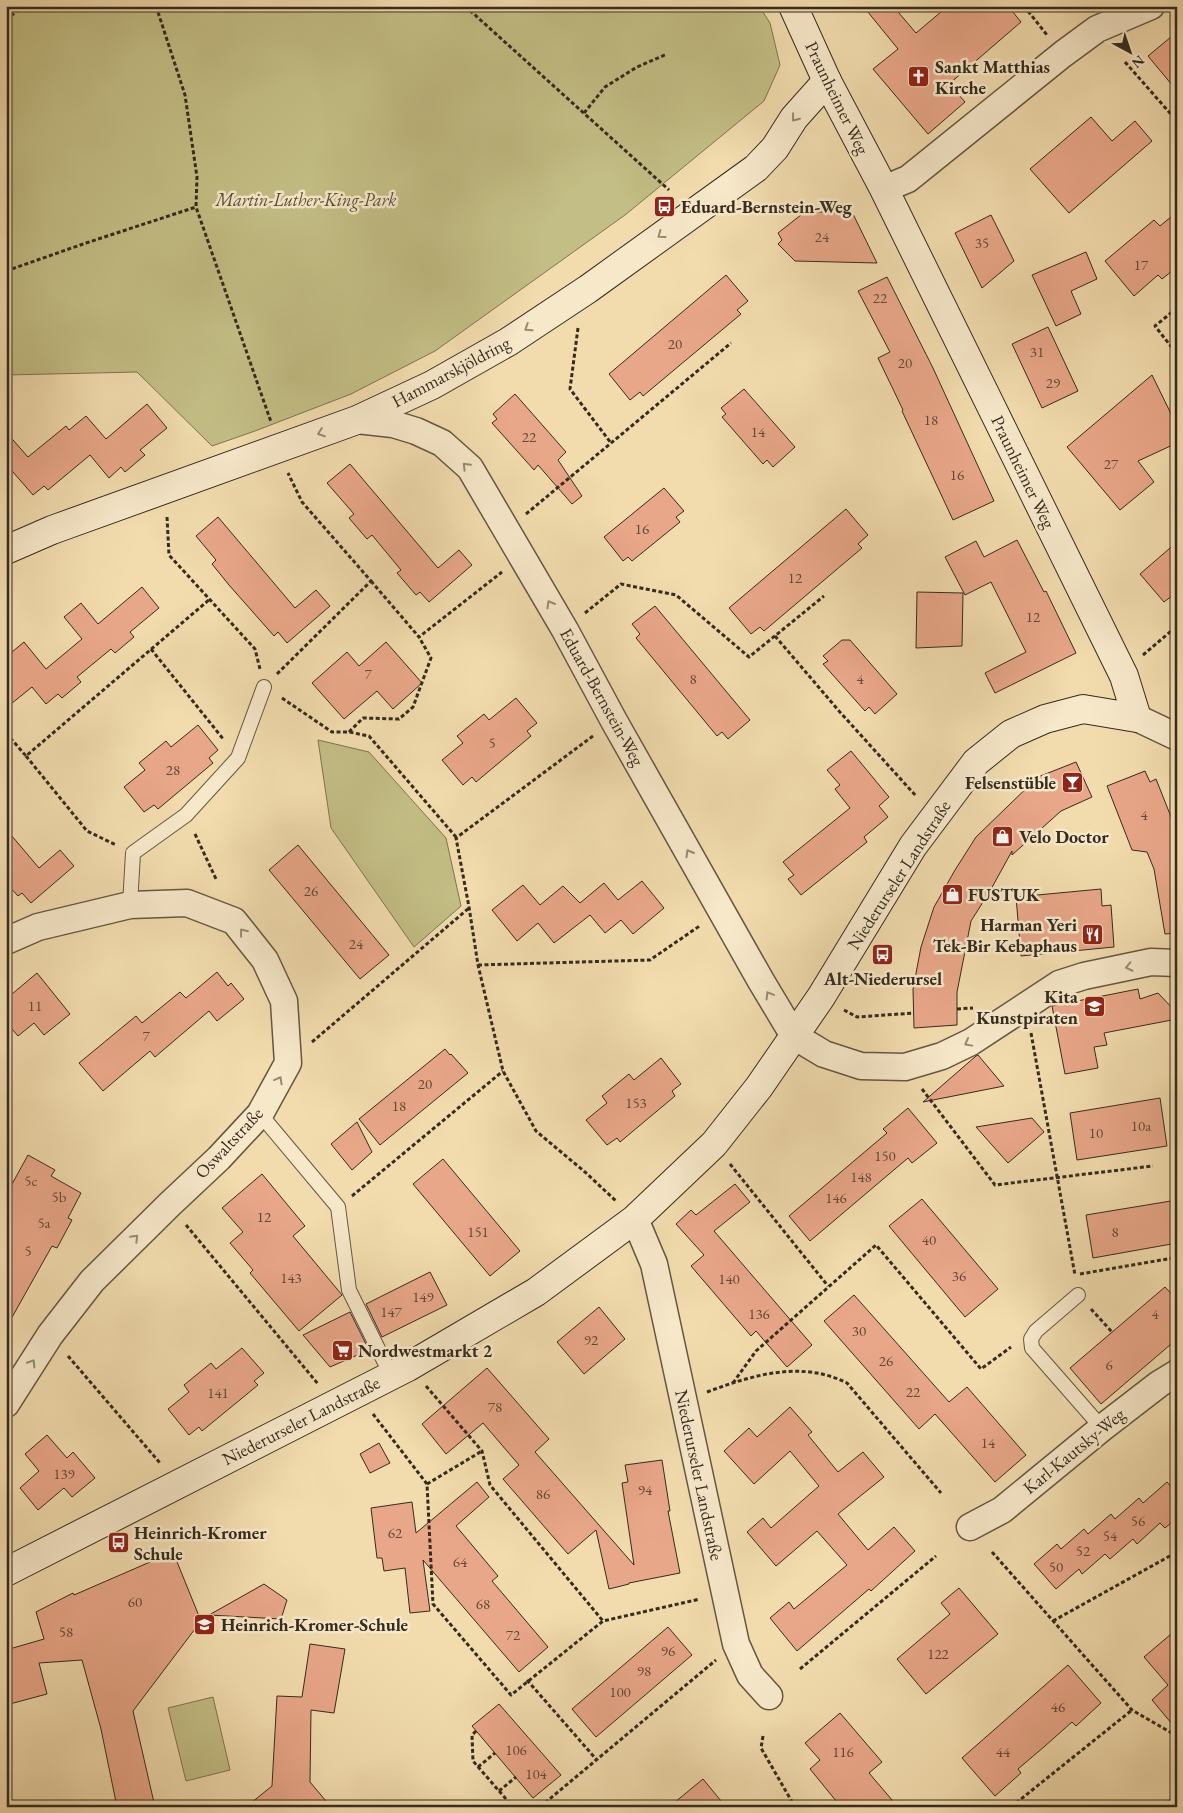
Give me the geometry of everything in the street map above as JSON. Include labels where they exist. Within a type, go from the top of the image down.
[{"type":"main road","name":"Praunheimer Weg","points":[[793,6],[827,81],[884,189],[1124,676],[1137,718]]},
{"type":"main road","name":"Hammarskjöldring","points":[[6,550],[52,530],[357,420],[432,385],[508,342],[588,289],[756,168],[775,148],[794,118],[827,81]]},
{"type":"main road","name":"Niederurseler Landstraße","points":[[6,1572],[391,1375],[536,1292],[627,1212],[714,1144],[759,1087],[794,1036],[914,846],[976,762],[1011,734],[1045,719],[1083,709],[1137,718]]},
{"type":"street","points":[[884,189],[908,178],[1097,29],[1151,6]]},
{"type":"street","name":"Eduard-Bernstein-Weg","points":[[357,420],[394,424],[416,431],[442,443],[470,468],[560,622],[614,721],[794,1036]]},
{"type":"street","points":[[1137,718],[1177,737]]},
{"type":"street","name":"Oswaltstraße","points":[[6,941],[38,927],[130,905],[187,903],[234,921],[265,960],[284,1001],[288,1062],[260,1114],[219,1158],[169,1204],[92,1281],[50,1335],[6,1404]]},
{"type":"street","points":[[794,1036],[824,1054],[861,1066],[905,1067],[942,1056],[971,1042],[1059,984],[1084,976],[1151,962],[1177,963]]},
{"type":"street","name":"Niederurseler Landstraße","points":[[627,1212],[654,1264],[736,1644],[750,1675],[770,1696]]},
{"type":"street","name":"Karl-Kautsky-Weg","points":[[970,1527],[1002,1510],[1102,1428],[1177,1372]]},
{"type":"lane","points":[[130,905],[133,853],[186,815],[238,758],[264,687]]},
{"type":"lane","points":[[260,1114],[338,1207],[348,1290],[391,1375]]},
{"type":"lane","points":[[1078,1295],[1036,1331],[1031,1339],[1032,1348],[1102,1428]]},
{"type":"path","points":[[6,20],[23,6]]},
{"type":"path","points":[[156,6],[185,95],[197,177],[196,207],[273,426]]},
{"type":"path","points":[[465,6],[669,190]]},
{"type":"path","points":[[1024,6],[1051,40]]},
{"type":"path","points":[[584,113],[605,87],[637,67],[667,54]]},
{"type":"path","points":[[1126,62],[1177,121]]},
{"type":"path","points":[[6,271],[86,242],[196,207]]},
{"type":"path","points":[[1177,308],[1155,326],[1177,354]]},
{"type":"path","points":[[579,322],[570,389],[611,443]]},
{"type":"path","points":[[525,514],[731,344]]},
{"type":"path","points":[[287,471],[302,502],[419,637],[432,658],[412,707],[399,719],[363,718],[348,732]]},
{"type":"path","points":[[166,511],[169,555],[255,649],[264,687],[332,732],[348,732],[370,736],[456,838],[478,965],[503,1071],[536,1131],[585,1172],[627,1212]]},
{"type":"path","points":[[419,637],[508,567]]},
{"type":"path","points":[[264,687],[371,581]]},
{"type":"path","points":[[582,617],[621,584],[676,595],[749,657],[824,596]]},
{"type":"path","points":[[26,756],[210,598]]},
{"type":"path","points":[[1140,657],[1177,626]]},
{"type":"path","points":[[775,636],[839,711],[920,800]]},
{"type":"path","points":[[151,649],[238,758]]},
{"type":"path","points":[[456,838],[599,731]]},
{"type":"path","points":[[6,733],[87,831],[133,853]]},
{"type":"path","points":[[186,815],[216,879]]},
{"type":"path","points":[[311,1043],[469,907]]},
{"type":"path","points":[[478,965],[650,960],[702,924]]},
{"type":"path","points":[[843,1009],[857,1017],[914,1013]]},
{"type":"path","points":[[1030,1032],[1078,1295],[1112,1332]]},
{"type":"path","points":[[347,1200],[503,1071]]},
{"type":"path","points":[[920,1086],[995,1184],[1153,1166]]},
{"type":"path","points":[[726,1159],[828,1286]]},
{"type":"path","points":[[182,1221],[318,1384]]},
{"type":"path","points":[[733,1383],[756,1351],[876,1245],[981,1369],[1011,1346],[1017,1354]]},
{"type":"path","points":[[1075,1274],[1173,1258]]},
{"type":"path","points":[[64,1352],[161,1464]]},
{"type":"path","points":[[699,1393],[766,1374],[806,1371],[831,1375],[847,1383],[941,1493]]},
{"type":"path","points":[[422,1382],[482,1451],[490,1485],[602,1620]]},
{"type":"path","points":[[370,1410],[427,1484],[433,1604],[510,1695],[602,1620],[701,1598]]},
{"type":"path","points":[[427,1484],[482,1451]]},
{"type":"path","points":[[992,1552],[1132,1710],[1170,1732],[1177,1731]]},
{"type":"path","points":[[1053,1620],[1177,1552]]},
{"type":"path","points":[[800,1669],[936,1556]]},
{"type":"path","points":[[540,1807],[722,1655]]},
{"type":"path","points":[[527,1680],[596,1759]]},
{"type":"path","points":[[1011,1807],[1132,1710]]},
{"type":"path","points":[[476,1731],[472,1734],[473,1761],[513,1807]]},
{"type":"path","points":[[763,1736],[761,1748],[795,1807]]},
{"type":"path","points":[[478,1767],[495,1753]]},
{"type":"path","points":[[499,1791],[516,1777]]},
{"type":"green space","name":"Martin-Luther-King-Park","points":[[6,6],[759,6],[770,23],[780,65],[764,101],[625,215],[435,351],[351,394],[212,446],[137,372],[6,375]]},
{"type":"green space","points":[[318,740],[369,752],[446,838],[461,906],[414,947],[331,828]]},
{"type":"green space","points":[[213,1697],[230,1770],[186,1781],[168,1708]]},
{"type":"building","name":"Sankt Matthias Kirche","points":[[863,6],[893,6],[916,33],[948,6],[1008,6],[1021,22],[949,84],[965,102],[928,134],[873,69],[898,49]]},
{"type":"building","points":[[1177,32],[1177,91],[1148,56]]},
{"type":"building","points":[[1091,117],[1112,141],[1135,121],[1152,141],[1069,213],[1030,169]]},
{"type":"building","points":[[806,211],[853,214],[877,263],[795,261],[778,244],[782,240],[778,233]]},
{"type":"building","points":[[1177,212],[1177,267],[1162,279],[1158,275],[1134,296],[1105,261],[1154,220],[1160,226]]},
{"type":"building","points":[[991,215],[1014,261],[982,288],[955,233]]},
{"type":"building","points":[[1086,252],[1097,279],[1071,291],[1081,314],[1056,326],[1032,275]]},
{"type":"building","points":[[726,275],[748,301],[737,310],[741,314],[643,396],[640,392],[630,400],[609,374]]},
{"type":"building","points":[[887,277],[933,368],[994,501],[953,520],[878,358],[890,352],[858,291]]},
{"type":"building","points":[[1048,327],[1078,391],[1042,408],[1012,344]]},
{"type":"building","points":[[1152,375],[1177,426],[1177,443],[1138,461],[1154,482],[1120,510],[1067,447]]},
{"type":"building","points":[[744,389],[795,447],[773,467],[767,460],[763,464],[722,417],[726,414],[721,408]]},
{"type":"building","points":[[515,394],[566,452],[558,460],[582,496],[572,504],[538,465],[534,470],[492,423],[497,419],[493,414]]},
{"type":"building","points":[[147,404],[167,428],[140,450],[145,455],[125,472],[121,467],[109,478],[90,455],[48,490],[44,486],[33,495],[6,464],[6,432],[28,457],[66,426],[69,430],[86,416],[106,439]]},
{"type":"building","points":[[350,464],[438,568],[459,550],[472,565],[429,602],[420,592],[416,595],[397,573],[401,570],[372,535],[367,539],[349,518],[354,514],[327,483]]},
{"type":"building","points":[[664,488],[684,511],[676,517],[680,522],[632,561],[628,557],[623,561],[604,537]]},
{"type":"building","points":[[846,509],[868,535],[858,544],[862,548],[764,631],[760,627],[751,634],[729,608]]},
{"type":"building","points":[[218,517],[295,608],[316,590],[330,606],[287,643],[278,632],[274,636],[229,585],[212,564],[216,560],[196,536]]},
{"type":"building","points":[[1017,540],[1044,592],[1046,591],[1076,653],[995,693],[985,673],[1026,652],[991,582],[965,595],[945,557],[976,541],[984,557]]},
{"type":"building","points":[[1177,542],[1177,592],[1164,602],[1140,574]]},
{"type":"building","points":[[142,587],[159,608],[130,632],[134,637],[115,653],[111,649],[77,677],[81,682],[62,698],[58,694],[46,704],[32,687],[6,708],[6,657],[24,642],[46,669],[82,639],[64,617],[81,603],[98,624]]},
{"type":"building","points":[[917,592],[963,593],[962,646],[916,648]]},
{"type":"building","points":[[655,606],[750,720],[728,739],[722,732],[717,736],[636,638],[640,634],[632,624]]},
{"type":"building","points":[[842,640],[850,640],[897,694],[875,714],[869,707],[865,711],[823,664],[828,661],[823,656]]},
{"type":"building","points":[[386,642],[422,683],[393,709],[377,691],[344,719],[312,683],[347,652],[359,666]]},
{"type":"building","points":[[516,698],[537,723],[527,731],[531,736],[476,782],[472,777],[463,785],[442,760],[463,743],[457,736],[484,714],[489,720]]},
{"type":"building","points":[[198,725],[218,750],[209,758],[213,763],[158,809],[154,805],[144,812],[124,787],[145,770],[139,763],[166,741],[171,747]]},
{"type":"building","points":[[851,751],[889,797],[879,806],[888,817],[864,837],[867,842],[801,895],[788,879],[794,875],[783,862],[850,808],[835,789],[840,785],[827,770]]},
{"type":"building","points":[[1076,762],[1092,797],[1061,811],[1012,855],[1012,851],[971,921],[957,992],[957,1025],[914,1028],[913,989],[921,947],[934,907],[955,870],[976,837],[1038,777]]},
{"type":"building","points":[[1145,771],[1150,782],[1156,779],[1177,832],[1177,933],[1165,934],[1154,869],[1147,852],[1132,850],[1107,786]]},
{"type":"building","points":[[6,829],[39,868],[60,850],[74,866],[31,903],[22,893],[18,896],[6,883]]},
{"type":"building","points":[[298,845],[389,955],[360,979],[269,870]]},
{"type":"building","points":[[642,881],[664,908],[633,934],[621,920],[605,933],[590,915],[554,943],[538,923],[517,941],[492,910],[523,885],[540,905],[563,886],[580,903],[604,883],[618,900]]},
{"type":"building","points":[[1101,889],[1102,906],[1111,905],[1114,947],[1021,956],[1016,897]]},
{"type":"building","points":[[217,972],[228,986],[231,983],[244,999],[217,1021],[209,1011],[155,1057],[150,1051],[103,1091],[79,1063],[136,1016],[142,1023],[180,992],[186,998]]},
{"type":"building","points":[[37,973],[70,1014],[44,1035],[34,1023],[18,1036],[6,1022],[6,999]]},
{"type":"building","points":[[1138,989],[1140,999],[1158,993],[1177,1013],[1177,1019],[1104,1033],[1107,1045],[1094,1047],[1098,1068],[1065,1074],[1052,1006]]},
{"type":"building","points":[[445,1049],[468,1073],[380,1145],[359,1119]]},
{"type":"building","points":[[978,1055],[1004,1086],[923,1102],[976,1056]]},
{"type":"building","points":[[661,1058],[681,1084],[672,1091],[675,1096],[620,1142],[617,1138],[607,1145],[586,1120],[607,1103],[602,1096],[629,1074],[634,1080]]},
{"type":"building","points":[[1160,1098],[1167,1146],[1077,1160],[1070,1113]]},
{"type":"building","points":[[908,1108],[937,1143],[912,1163],[908,1158],[810,1241],[789,1216],[887,1133],[883,1129]]},
{"type":"building","points":[[1032,1118],[1044,1132],[1008,1163],[976,1127]]},
{"type":"building","points":[[357,1122],[372,1152],[352,1170],[331,1144]]},
{"type":"building","points":[[28,1155],[55,1170],[51,1176],[81,1193],[68,1218],[72,1220],[57,1248],[52,1246],[6,1328],[6,1195]]},
{"type":"building","points":[[443,1159],[520,1251],[490,1276],[413,1184]]},
{"type":"building","points":[[262,1174],[305,1226],[293,1236],[342,1295],[299,1331],[250,1273],[253,1270],[230,1243],[243,1232],[222,1208]]},
{"type":"building","points":[[735,1184],[750,1202],[714,1231],[812,1345],[787,1367],[756,1331],[751,1336],[691,1266],[704,1255],[676,1224],[691,1210],[696,1215]]},
{"type":"building","points":[[922,1199],[998,1289],[965,1317],[889,1226]]},
{"type":"building","points":[[1177,1200],[1177,1243],[1093,1258],[1086,1215]]},
{"type":"building","points":[[430,1272],[447,1305],[382,1337],[366,1304]]},
{"type":"building","points":[[1165,1287],[1177,1300],[1177,1339],[1101,1404],[1070,1368]]},
{"type":"building","points":[[854,1295],[949,1402],[967,1387],[1026,1455],[995,1482],[935,1414],[919,1429],[824,1321]]},
{"type":"building","points":[[599,1307],[625,1339],[584,1374],[557,1342]]},
{"type":"building","points":[[350,1312],[369,1350],[330,1367],[303,1335]]},
{"type":"building","points":[[242,1348],[264,1373],[254,1381],[258,1385],[202,1431],[199,1427],[189,1435],[168,1409],[189,1392],[184,1385],[211,1363],[216,1369]]},
{"type":"building","points":[[487,1368],[549,1439],[535,1452],[634,1565],[622,1483],[628,1482],[625,1465],[662,1460],[670,1511],[668,1511],[680,1573],[609,1589],[596,1530],[568,1554],[503,1479],[519,1465],[483,1423],[446,1454],[422,1424]]},
{"type":"building","points":[[790,1407],[812,1432],[808,1435],[838,1472],[863,1452],[884,1477],[838,1514],[868,1550],[894,1527],[915,1551],[871,1591],[869,1589],[797,1651],[770,1618],[789,1602],[794,1609],[847,1565],[817,1531],[776,1566],[747,1532],[763,1518],[771,1528],[819,1486],[790,1451],[754,1484],[724,1451],[749,1428],[757,1437]]},
{"type":"building","points":[[47,1435],[67,1458],[73,1452],[95,1478],[72,1497],[64,1488],[38,1510],[20,1488],[39,1471],[25,1454]]},
{"type":"building","points":[[379,1443],[390,1463],[370,1473],[360,1454]]},
{"type":"building","points":[[477,1482],[489,1497],[456,1526],[498,1576],[492,1581],[548,1647],[519,1672],[423,1560],[430,1611],[410,1613],[405,1568],[384,1571],[382,1558],[377,1558],[371,1508],[412,1502],[416,1533]]},
{"type":"building","points":[[1167,1482],[1177,1493],[1177,1518],[1165,1528],[1160,1523],[1137,1544],[1133,1539],[1110,1559],[1105,1554],[1082,1574],[1079,1569],[1056,1589],[1034,1564],[1057,1544],[1061,1549],[1084,1529],[1088,1534],[1111,1514],[1115,1519],[1139,1498],[1143,1503]]},
{"type":"building","points":[[173,1552],[201,1621],[133,1711],[155,1807],[117,1807],[101,1729],[82,1660],[39,1663],[47,1694],[6,1705],[6,1650],[44,1639],[36,1612],[73,1593],[74,1595]]},
{"type":"building","points":[[264,1584],[287,1600],[281,1619],[209,1615]]},
{"type":"building","points":[[959,1588],[998,1634],[926,1694],[897,1659],[950,1614],[941,1603]]},
{"type":"building","points":[[668,1627],[692,1655],[596,1737],[572,1709]]},
{"type":"building","points":[[1177,1629],[1177,1730],[1152,1700],[1168,1685],[1144,1657]]},
{"type":"building","points":[[310,1644],[345,1649],[334,1713],[311,1710],[310,1782],[331,1807],[246,1807],[272,1786],[277,1696],[302,1697]]},
{"type":"building","points":[[1068,1665],[1101,1703],[1076,1726],[1072,1722],[1018,1769],[1021,1773],[995,1796],[962,1758]]},
{"type":"building","points":[[499,1704],[561,1775],[533,1798],[472,1726]]},
{"type":"building","points":[[840,1713],[882,1762],[869,1773],[898,1807],[841,1807],[810,1769],[820,1760],[805,1743]]},
{"type":"building","points":[[703,1779],[726,1807],[669,1807]]},
{"type":"waterway","points":[[1161,1807],[1177,1801]]},
{"type":"place","name":"Sankt Matthias Kirche","points":[[919,77]]},
{"type":"place","name":"Eduard-Bernstein-Weg","points":[[665,207]]},
{"type":"place","name":"Felsenstüble","points":[[1072,783]]},
{"type":"place","name":"Velo Doctor","points":[[1003,837]]},
{"type":"place","name":"FUSTUK","points":[[952,895]]},
{"type":"place","name":"Harman Yeri Tek-Bir Kebaphaus","points":[[1093,935]]},
{"type":"place","name":"Alt-Niederursel","points":[[883,954]]},
{"type":"place","name":"Kita Kunstpiraten","points":[[1094,1007]]},
{"type":"place","name":"Nordwestmarkt 2","points":[[342,1351]]},
{"type":"place","name":"Heinrich-Kromer Schule","points":[[118,1543]]},
{"type":"place","name":"Heinrich-Kromer-Schule","points":[[205,1625]]}]
